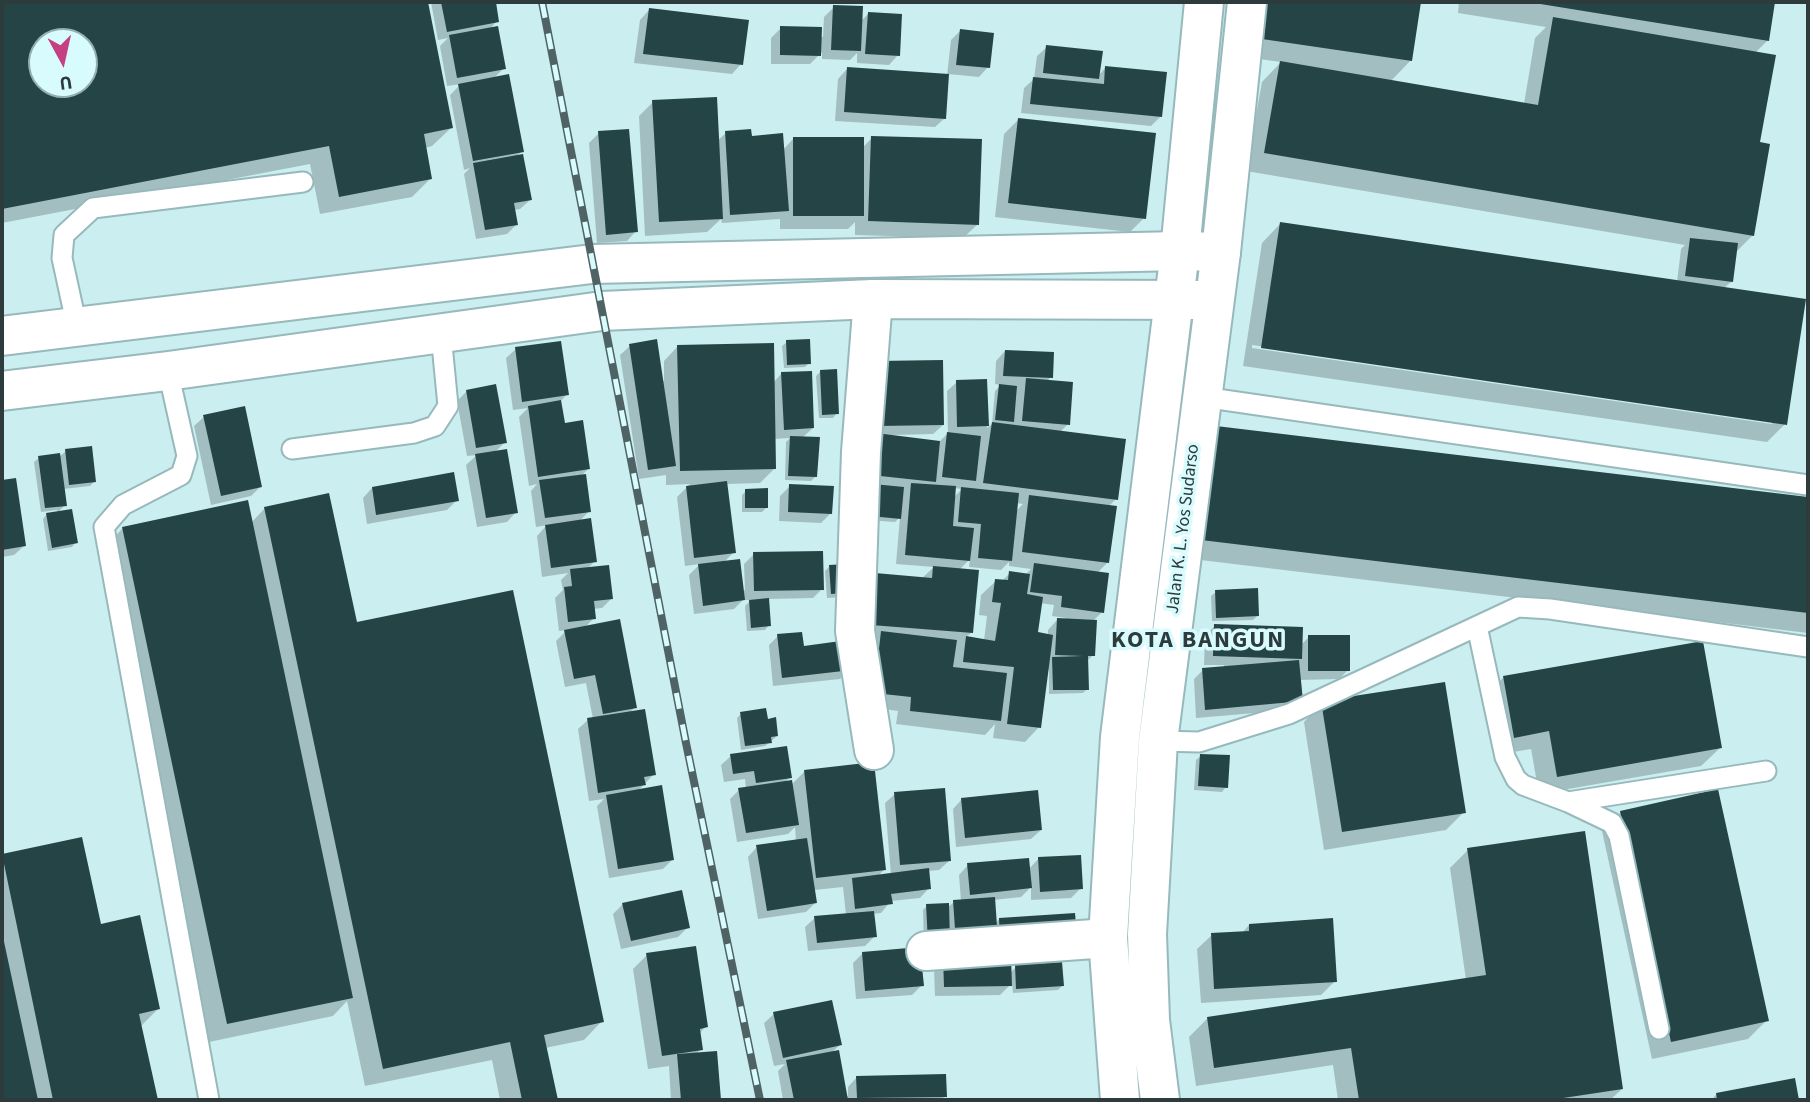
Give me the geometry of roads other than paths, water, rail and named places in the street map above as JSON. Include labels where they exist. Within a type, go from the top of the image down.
[{"type":"main road","points":[[1119,1100],[1108,938],[1120,737],[1180,251],[1204,2]]},
{"type":"main road","name":"Jalan K. L. Yos Sudarso","points":[[1160,1100],[1150,1020],[1147,934],[1158,741],[1221,252],[1247,2]]},
{"type":"main road","points":[[2,336],[592,264],[1221,252]]},
{"type":"main road","points":[[873,299],[861,452],[855,631],[874,750]]},
{"type":"main road","points":[[2,391],[168,371],[601,311],[873,299],[1214,300]]},
{"type":"main road","points":[[926,951],[1108,938]]},
{"type":"lane","points":[[77,327],[62,258],[64,235],[93,208],[303,182]]},
{"type":"lane","points":[[292,449],[414,433],[435,426],[448,407],[441,334]]},
{"type":"lane","points":[[168,371],[187,456],[181,475],[123,505],[104,527],[209,1100]]},
{"type":"lane","points":[[1163,393],[1201,396],[1808,485]]},
{"type":"lane","points":[[1158,741],[1199,742],[1289,714],[1518,607],[1550,609],[1808,647]]},
{"type":"lane","points":[[1478,626],[1505,757],[1516,779],[1523,785],[1612,823],[1619,836],[1659,1029]]},
{"type":"lane","points":[[1567,802],[1766,771]]},
{"type":"railway","points":[[542,2],[686,743],[760,1100]]},
{"type":"district","name":"KOTA BANGUN","points":[[1198,642]]}]
